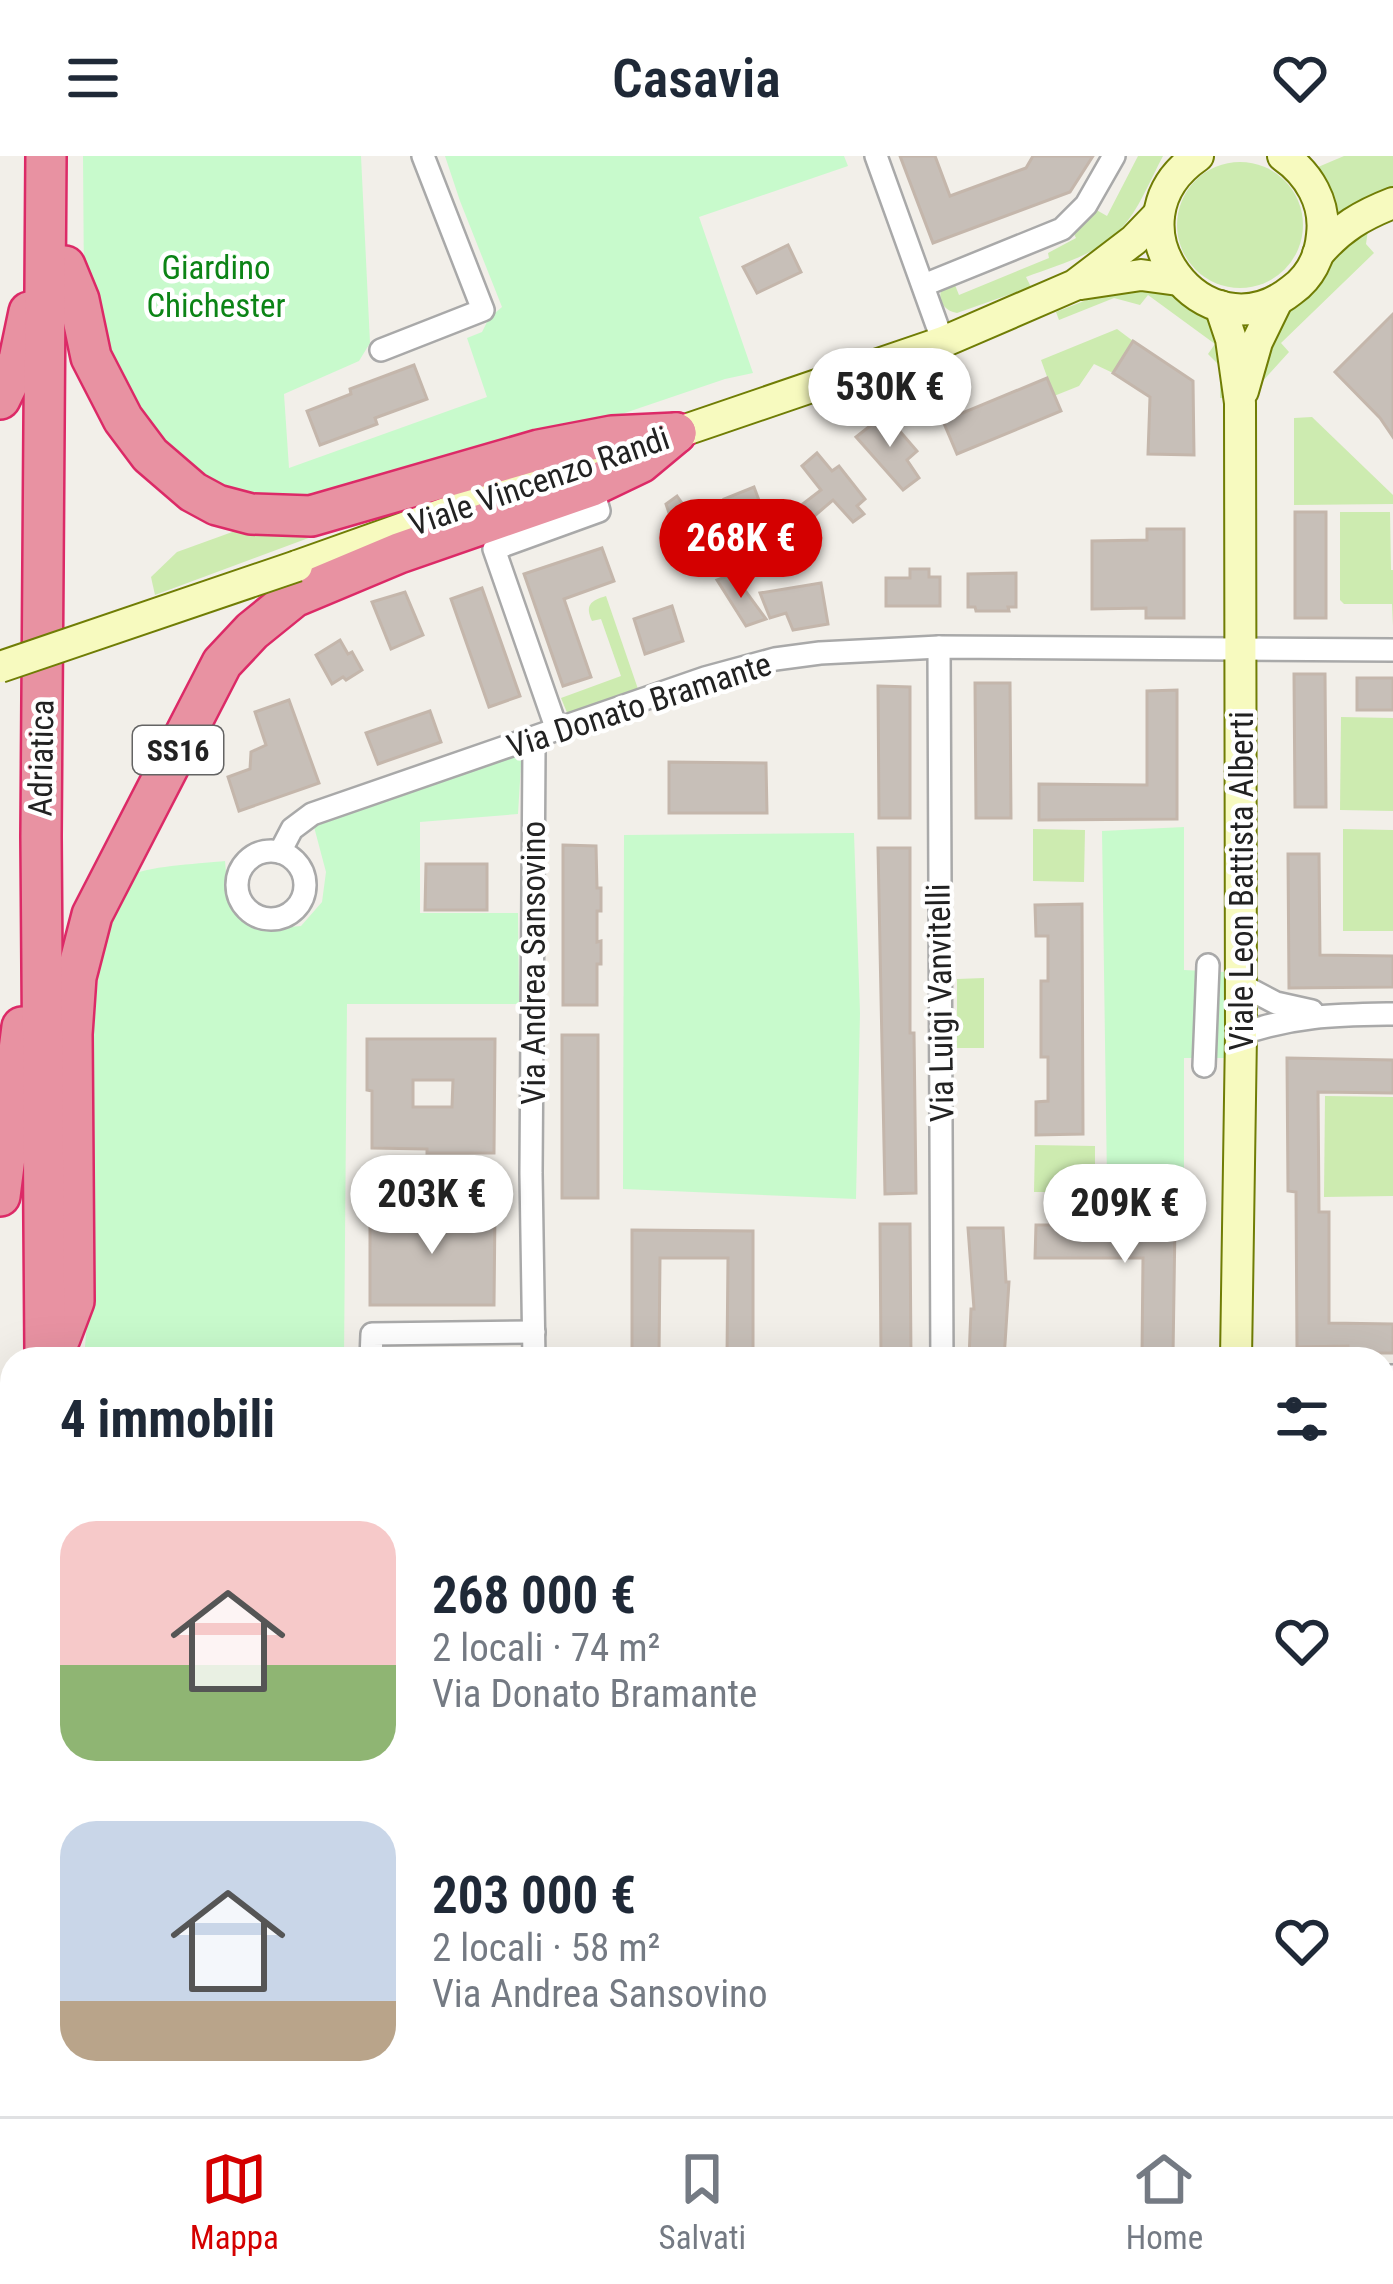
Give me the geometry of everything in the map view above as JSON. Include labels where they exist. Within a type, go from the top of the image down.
[{"type":"highway","name":"Adriatica","points":[[46,156],[55,264],[55,1347]]},
{"type":"highway","name":"Adriatica","points":[[55,1347],[40,837],[55,264],[66,156]]},
{"type":"highway","points":[[0,399],[20,360],[31,302],[55,264],[79,300],[91,357],[123,419],[150,455],[193,492],[217,505],[251,514],[310,516],[539,450],[612,436],[676,433]]},
{"type":"highway","name":"SS16","points":[[57,1347],[74,1300],[76,977],[92,915],[222,663],[294,597],[399,553],[592,486],[640,463],[676,433]]},
{"type":"highway","points":[[0,1196],[40,837]]},
{"type":"main road","points":[[1293,158],[1317,196],[1323,225],[1318,254]]},
{"type":"main road","name":"Viale Vincenzo Randi","points":[[0,667],[943,342],[1075,285],[1134,240],[1159,214],[1172,181],[1192,159]]},
{"type":"main road","points":[[1318,254],[1346,226],[1393,203]]},
{"type":"main road","points":[[1159,214],[1161,249],[1178,280],[1190,291],[1220,306],[1249,308],[1277,301]]},
{"type":"main road","name":"Viale Leon Battista Alberti","points":[[1240,403],[1257,342],[1277,301],[1306,277],[1318,254]]},
{"type":"main road","name":"Viale Vincenzo Randi","points":[[1075,285],[1141,275],[1178,280]]},
{"type":"main road","name":"Viale Leon Battista Alberti","points":[[1220,306],[1231,339],[1240,403],[1236,1347]]},
{"type":"street","points":[[381,350],[483,310],[423,156]]},
{"type":"street","points":[[876,156],[943,342]]},
{"type":"street","points":[[923,285],[1062,229],[1086,206],[1114,156]]},
{"type":"street","points":[[557,730],[494,549],[599,511],[592,486]]},
{"type":"street","name":"Via Donato Bramante","points":[[280,852],[292,829],[312,814],[705,678],[775,659],[939,647],[1393,650]]},
{"type":"street","name":"Via Luigi Vanvitelli","points":[[939,647],[942,1347]]},
{"type":"street","name":"Via Andrea Sansovino","points":[[530,738],[534,750],[534,1347]]},
{"type":"street","points":[[1204,1066],[1208,964]]},
{"type":"street","points":[[1240,984],[1276,1003],[1330,1015]]},
{"type":"street","points":[[1241,1034],[1279,1021],[1393,1014]]},
{"type":"street","points":[[371,1347],[372,1334],[534,1332]]},
{"type":"green space","name":"Giardino Chichester","points":[[83,156],[361,156],[370,343],[359,361],[284,394],[289,468],[487,397],[467,338],[482,332],[502,307],[445,156],[844,156],[848,166],[699,217],[753,373],[310,509],[205,486],[127,410],[84,287]]},
{"type":"green space","points":[[1138,156],[1163,156],[1133,213],[1110,239],[1026,277],[1031,287],[957,313],[945,308],[940,298],[947,283],[953,280],[959,295],[1049,258],[1048,253],[1076,238],[1073,232],[1093,208],[1107,216]]},
{"type":"green space","points":[[1344,156],[1393,156],[1393,196],[1331,227],[1311,170]]},
{"type":"green space","points":[[1240,162],[1264,167],[1284,181],[1298,201],[1303,225],[1298,249],[1284,269],[1264,283],[1240,288],[1216,283],[1196,269],[1182,249],[1177,225],[1182,201],[1196,181],[1216,167]]},
{"type":"green space","points":[[1368,230],[1366,244],[1374,253],[1281,343],[1289,352],[1260,384],[1268,339],[1334,245]]},
{"type":"green space","points":[[1130,283],[1164,288],[1211,315],[1227,398],[1220,398],[1220,366],[1208,354],[1215,344],[1148,295],[1140,305],[1114,298],[1059,320],[1056,312]]},
{"type":"green space","points":[[1117,329],[1133,341],[1113,373],[1094,364],[1079,386],[1054,396],[1041,360]]},
{"type":"green space","points":[[1312,417],[1393,495],[1393,504],[1294,505],[1294,418]]},
{"type":"green space","points":[[1340,512],[1390,512],[1393,626],[1392,604],[1344,604],[1340,600]]},
{"type":"green space","points":[[349,523],[155,595],[151,577],[177,552],[235,531]]},
{"type":"green space","points":[[606,596],[638,689],[568,715],[561,698],[621,676],[601,619],[592,621],[589,611],[593,602]]},
{"type":"green space","points":[[1341,717],[1393,718],[1393,811],[1340,810]]},
{"type":"green space","points":[[522,748],[518,814],[420,822],[420,913],[518,913],[519,1004],[347,1004],[344,1347],[85,1347],[96,999],[104,942],[117,898],[142,871],[225,861],[228,895],[244,920],[277,928],[301,926],[322,902],[326,872],[313,823]]},
{"type":"green space","points":[[1184,827],[1184,970],[1225,972],[1225,1058],[1184,1058],[1184,1184],[1107,1182],[1102,831]]},
{"type":"green space","points":[[1033,829],[1085,830],[1084,882],[1033,881]]},
{"type":"green space","points":[[1343,829],[1393,830],[1393,931],[1343,931]]},
{"type":"green space","points":[[854,833],[860,1013],[856,1199],[623,1189],[624,835]]},
{"type":"green space","points":[[984,978],[984,1048],[957,1048],[957,979]]},
{"type":"green space","points":[[1325,1096],[1393,1097],[1393,1196],[1324,1197]]},
{"type":"green space","points":[[1035,1145],[1095,1146],[1095,1192],[1034,1192]]},
{"type":"building","points":[[900,156],[935,156],[950,196],[1026,168],[1033,156],[1093,156],[1070,192],[933,243]]},
{"type":"building","points":[[788,245],[801,272],[757,293],[743,267]]},
{"type":"building","points":[[1393,314],[1393,437],[1335,372]]},
{"type":"building","points":[[1133,341],[1193,381],[1194,455],[1148,454],[1150,397],[1113,373]]},
{"type":"building","points":[[414,365],[427,399],[320,445],[307,411]]},
{"type":"building","points":[[1047,378],[1061,411],[957,454],[943,421]]},
{"type":"building","points":[[885,414],[917,451],[907,460],[919,478],[903,490],[856,437]]},
{"type":"building","points":[[817,453],[832,471],[839,466],[865,499],[857,506],[864,514],[853,522],[833,500],[812,518],[817,524],[805,533],[791,513],[821,490],[802,466]]},
{"type":"building","points":[[754,487],[766,519],[736,531],[724,499]]},
{"type":"building","points":[[677,496],[708,540],[696,549],[691,541],[681,549],[666,504]]},
{"type":"building","points":[[1295,512],[1326,512],[1326,618],[1295,618]]},
{"type":"building","points":[[1147,529],[1184,529],[1184,618],[1146,618],[1146,608],[1092,609],[1092,541],[1147,540]]},
{"type":"building","points":[[602,548],[614,581],[564,599],[591,677],[563,686],[524,574]]},
{"type":"building","points":[[910,569],[929,569],[929,577],[940,577],[940,606],[886,606],[886,578],[910,578]]},
{"type":"building","points":[[1016,573],[1016,607],[976,611],[968,607],[968,574]]},
{"type":"building","points":[[733,574],[766,619],[746,626],[717,580]]},
{"type":"building","points":[[821,583],[828,624],[793,630],[786,613],[770,618],[760,593]]},
{"type":"building","points":[[482,588],[520,696],[489,707],[451,599]]},
{"type":"building","points":[[405,592],[423,635],[391,649],[372,602]]},
{"type":"building","points":[[672,606],[683,641],[645,654],[634,619]]},
{"type":"building","points":[[340,640],[362,670],[332,684],[316,655]]},
{"type":"building","points":[[1294,674],[1325,674],[1326,807],[1295,807]]},
{"type":"building","points":[[1357,678],[1393,678],[1393,710],[1357,710]]},
{"type":"building","points":[[975,683],[1010,683],[1011,818],[976,818]]},
{"type":"building","points":[[878,686],[910,687],[910,818],[879,818]]},
{"type":"building","points":[[1177,690],[1177,819],[1039,820],[1039,784],[1147,785],[1147,691]]},
{"type":"building","points":[[289,700],[319,783],[239,811],[228,777],[250,769],[251,752],[266,745],[255,712]]},
{"type":"building","points":[[430,711],[441,742],[378,764],[366,733]]},
{"type":"building","points":[[669,762],[766,763],[767,813],[669,813]]},
{"type":"building","points":[[563,845],[596,846],[597,888],[601,888],[597,1005],[563,1005]]},
{"type":"building","points":[[878,848],[910,848],[916,1193],[885,1194]]},
{"type":"building","points":[[1288,854],[1319,854],[1320,955],[1393,956],[1393,987],[1289,988]]},
{"type":"building","points":[[426,864],[487,864],[487,910],[425,910]]},
{"type":"building","points":[[1082,904],[1083,1134],[1036,1135],[1036,1102],[1048,1101],[1048,1057],[1041,1057],[1041,981],[1048,981],[1048,936],[1036,936],[1035,905]]},
{"type":"building","points":[[562,1035],[598,1035],[598,1198],[562,1198]]},
{"type":"building","points":[[367,1039],[495,1039],[494,1153],[372,1148],[372,1091],[367,1090]],"holes":[[[413,1080],[453,1080],[452,1107],[413,1107]]]},
{"type":"building","points":[[1287,1058],[1393,1060],[1393,1093],[1318,1092],[1319,1212],[1329,1212],[1329,1323],[1393,1324],[1393,1347],[1297,1347],[1296,1192],[1288,1191]]},
{"type":"building","points":[[370,1209],[495,1209],[494,1305],[370,1305]]},
{"type":"building","points":[[1074,1211],[1088,1211],[1088,1225],[1175,1224],[1173,1347],[1142,1347],[1143,1258],[1035,1258],[1036,1225],[1074,1225]]},
{"type":"building","points":[[880,1224],[910,1224],[911,1347],[881,1347]]},
{"type":"building","points":[[968,1228],[1003,1228],[1009,1282],[1005,1347],[969,1347],[974,1309]]},
{"type":"building","points":[[632,1230],[753,1231],[753,1347],[727,1347],[728,1258],[660,1258],[659,1347],[632,1347]]}]
